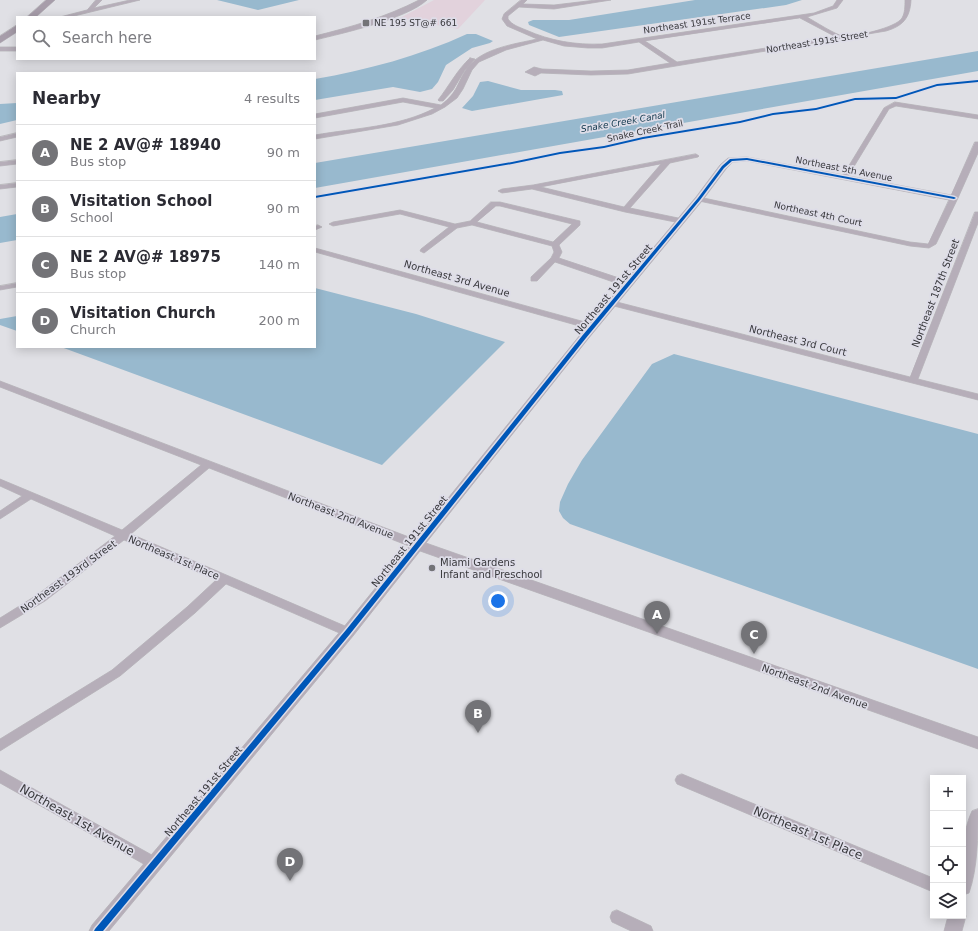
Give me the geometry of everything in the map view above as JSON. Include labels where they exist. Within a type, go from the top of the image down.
[{"type":"main road","points":[[34,16],[54,5]]},
{"type":"main road","points":[[0,46],[16,29]]},
{"type":"main road","points":[[0,46],[16,38]]},
{"type":"street","points":[[89,11],[99,0]]},
{"type":"street","points":[[67,16],[137,0]]},
{"type":"street","points":[[316,38],[372,23],[394,15],[424,0]]},
{"type":"street","points":[[518,5],[524,0]]},
{"type":"street","points":[[518,5],[554,7],[608,0]]},
{"type":"street","name":"Northeast 191st Terrace","points":[[518,5],[506,15],[505,19],[507,22],[539,38],[552,42],[568,46],[592,47],[801,16],[835,7],[840,0]]},
{"type":"street","name":"Northeast 191st Street","points":[[540,72],[615,73],[876,32],[899,24],[908,14],[908,0]]},
{"type":"street","points":[[801,16],[842,38]]},
{"type":"street","points":[[316,133],[402,117],[432,105],[448,94],[460,69],[472,59],[491,50],[539,38]]},
{"type":"street","points":[[316,137],[383,126],[409,120],[440,107],[455,96],[460,90],[471,67],[477,62],[500,51],[539,38]]},
{"type":"street","points":[[640,40],[675,64]]},
{"type":"street","points":[[0,46],[16,49]]},
{"type":"street","points":[[316,116],[403,100],[440,107]]},
{"type":"street","points":[[845,177],[887,108],[895,104],[978,117]]},
{"type":"street","points":[[0,139],[16,135]]},
{"type":"street","points":[[954,198],[978,144]]},
{"type":"street","points":[[502,191],[532,187],[696,156]]},
{"type":"street","name":"Northeast 5th Avenue","points":[[731,160],[747,159],[954,198]]},
{"type":"street","name":"Northeast 191st Street","points":[[98,931],[348,632],[592,327],[699,199],[723,167],[731,160]]},
{"type":"street","points":[[626,210],[668,161]]},
{"type":"street","points":[[0,164],[16,162]]},
{"type":"street","points":[[0,182],[16,180]]},
{"type":"street","points":[[0,187],[16,185]]},
{"type":"street","points":[[532,187],[644,214],[647,218],[679,223]]},
{"type":"street","name":"Northeast 4th Court","points":[[699,199],[910,244],[929,246],[932,244],[954,198]]},
{"type":"street","points":[[472,223],[494,204],[500,204],[577,223],[555,244]]},
{"type":"street","points":[[333,224],[400,212],[455,226],[472,223],[555,244]]},
{"type":"street","name":"Northeast 187th Street","points":[[913,380],[978,214]]},
{"type":"street","points":[[424,251],[455,226]]},
{"type":"street","points":[[534,279],[554,259],[558,252],[555,244]]},
{"type":"street","name":"Northeast 3rd Avenue","points":[[316,250],[592,327]]},
{"type":"street","points":[[554,259],[602,276],[631,281]]},
{"type":"street","points":[[0,288],[16,285]]},
{"type":"street","name":"Northeast 3rd Court","points":[[613,303],[978,396]]},
{"type":"street","name":"Northeast 2nd Avenue","points":[[0,384],[418,545],[978,743]]},
{"type":"street","name":"Northeast 193rd Street","points":[[0,624],[42,598],[123,535],[208,464]]},
{"type":"street","name":"Northeast 1st Place","points":[[0,482],[348,632]]},
{"type":"street","points":[[0,516],[30,495]]},
{"type":"street","points":[[0,746],[116,673],[191,610],[225,578]]},
{"type":"street","name":"Northeast 1st Avenue","points":[[0,776],[154,863]]},
{"type":"street","name":"Northeast 1st Place","points":[[682,780],[930,884]]},
{"type":"street","points":[[964,883],[978,816]]},
{"type":"street","points":[[617,917],[646,931]]},
{"type":"street","points":[[953,931],[956,919]]},
{"type":"shaded area","points":[[434,0],[485,0],[458,29],[400,18]]},
{"type":"water","points":[[217,0],[299,0],[258,10]]},
{"type":"water","points":[[695,0],[802,0],[786,5],[559,37],[529,25],[528,22],[533,20],[569,20]]},
{"type":"water","points":[[467,34],[476,34],[493,41],[472,48],[446,65],[438,82],[432,89],[420,92],[393,87],[316,100],[316,79],[412,56]]},
{"type":"water","name":"Snake Creek Canal","points":[[978,51],[978,71],[316,188],[316,163]]},
{"type":"water","points":[[488,81],[521,90],[562,91],[563,95],[472,111],[462,108],[473,96],[480,82]]},
{"type":"water","points":[[16,103],[16,120],[0,124],[0,104]]},
{"type":"water","points":[[16,214],[16,240],[0,243],[0,217]]},
{"type":"water","points":[[316,288],[416,314],[505,342],[382,465],[64,348],[316,348]]},
{"type":"water","points":[[16,316],[16,331],[0,325],[0,319]]},
{"type":"water","points":[[674,354],[978,434],[978,669],[570,524],[563,518],[559,511],[560,502],[568,484],[582,460],[652,364]]},
{"type":"cycle path","name":"Snake Creek Trail","points":[[316,197],[512,163],[560,153],[604,147],[643,138],[740,122],[773,114],[816,109],[855,99],[896,98],[937,85],[978,81]]},
{"type":"cycle path","points":[[98,931],[348,632],[584,337],[699,199],[723,167],[731,160],[747,159],[954,198]]},
{"type":"place","name":"NE 195 ST@# 661","points":[[366,23]]},
{"type":"place","name":"Miami Gardens Infant and Preschool","points":[[432,568]]},
{"type":"place","name":"NE 2 AV@# 18940","points":[[657,634]]},
{"type":"place","name":"NE 2 AV@# 18975","points":[[754,654]]},
{"type":"place","name":"Visitation School","points":[[478,733]]},
{"type":"place","name":"Visitation Church","points":[[290,881]]}]
